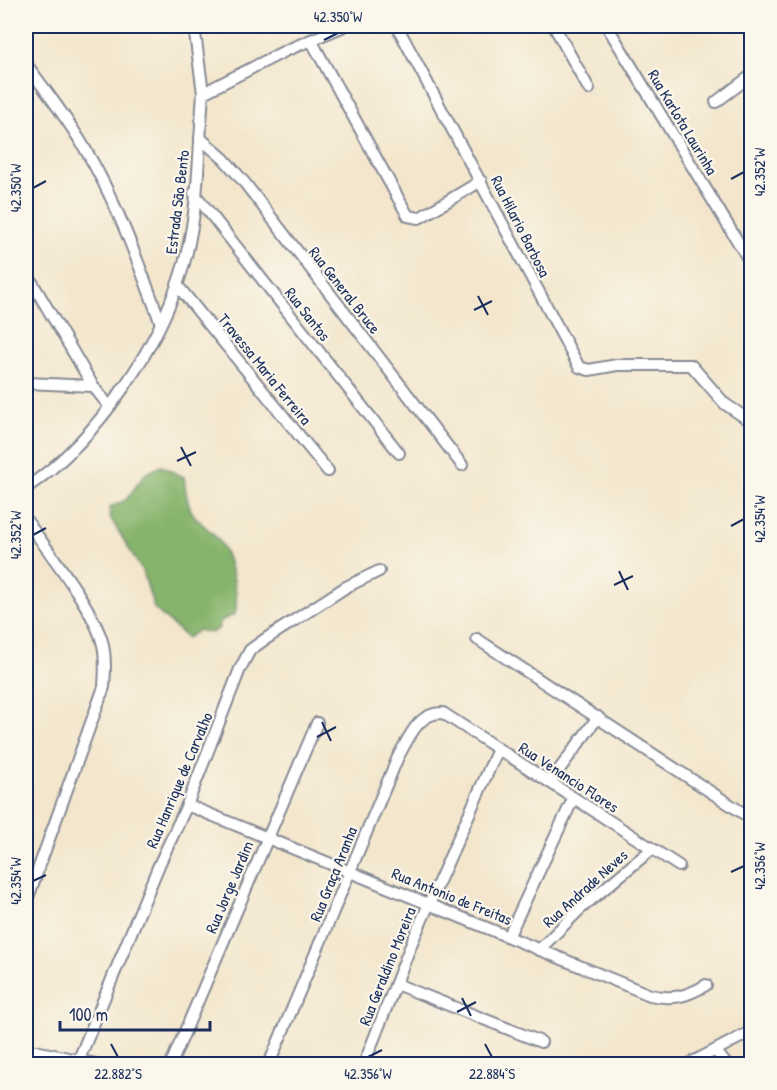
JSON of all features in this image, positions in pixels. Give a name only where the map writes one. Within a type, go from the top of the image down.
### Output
[{"type":"street","name":"Estrada São Bento","points":[[26,488],[50,471],[86,437],[143,357],[177,285],[186,255],[203,93],[194,26]]},
{"type":"street","points":[[203,93],[344,26]]},
{"type":"street","name":"Rua Hilario Barbosa","points":[[397,26],[579,367],[589,370],[617,365],[660,363],[691,365],[725,404],[752,422]]},
{"type":"street","points":[[554,26],[590,89]]},
{"type":"street","name":"Rua Karlota Laurinha","points":[[607,26],[752,265]]},
{"type":"street","points":[[311,40],[408,216],[419,218],[481,181]]},
{"type":"street","points":[[26,64],[83,146],[103,181],[122,221],[160,321]]},
{"type":"street","points":[[716,102],[752,75]]},
{"type":"street","name":"Rua General Bruce","points":[[200,138],[224,159],[244,182],[309,270],[462,465]]},
{"type":"street","name":"Rua Santos","points":[[194,193],[399,453]]},
{"type":"street","points":[[26,272],[93,386],[109,406]]},
{"type":"street","name":"Travessa Maria Ferreira","points":[[177,285],[328,471]]},
{"type":"street","points":[[26,383],[93,386]]},
{"type":"street","points":[[26,520],[89,614],[102,643],[106,663],[104,687],[26,903]]},
{"type":"street","name":"Rua Hanrique de Carvalho","points":[[77,1063],[150,887],[187,805],[240,669],[250,650],[331,597],[379,571]]},
{"type":"street","points":[[477,639],[752,819]]},
{"type":"street","name":"Rua Graça Aranha","points":[[269,1065],[398,757],[420,720],[433,712],[443,713]]},
{"type":"street","name":"Rua Venancio Flores","points":[[443,713],[679,866]]},
{"type":"street","points":[[550,782],[598,717]]},
{"type":"street","name":"Rua Jorge Jardim","points":[[171,1065],[317,723]]},
{"type":"street","name":"Rua Geraldino Moreira","points":[[364,1064],[429,904],[498,748]]},
{"type":"street","points":[[509,935],[573,799]]},
{"type":"street","name":"Rua Antonio de Freitas","points":[[187,805],[266,840],[509,935],[539,950],[650,995],[669,999],[683,996],[705,985]]},
{"type":"street","name":"Rua Andrade Neves","points":[[539,950],[580,909],[652,849]]},
{"type":"street","points":[[396,984],[541,1042]]},
{"type":"street","points":[[689,1065],[752,1031]]},
{"type":"street","points":[[27,1065],[28,1050],[77,1063],[96,1065]]},
{"type":"street","points":[[716,1051],[726,1065]]},
{"type":"green space","points":[[161,466],[184,477],[191,510],[219,541],[230,566],[235,587],[235,614],[221,621],[218,629],[211,633],[199,630],[187,638],[154,608],[143,572],[110,517],[110,507],[126,500],[145,474]]}]
